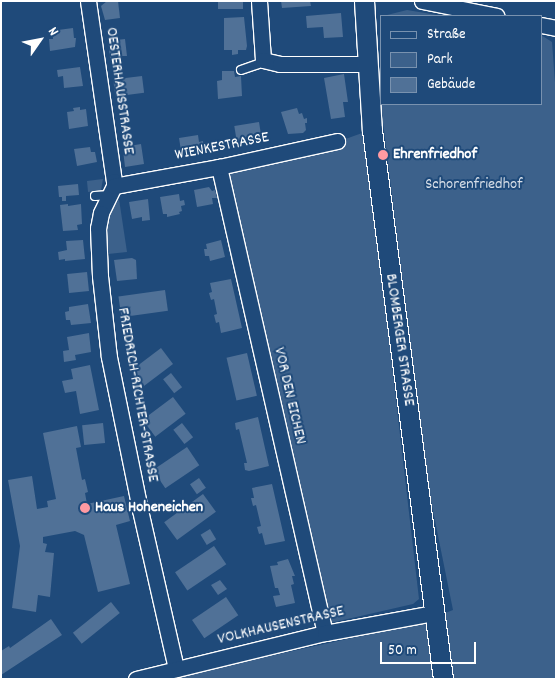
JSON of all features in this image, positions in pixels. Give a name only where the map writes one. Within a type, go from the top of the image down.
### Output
[{"type":"street","name":"OESTERHAUSSTRASSE","points":[[88,1],[106,193]]},
{"type":"street","points":[[259,1],[263,60],[280,64],[366,64]]},
{"type":"street","name":"BLOMBERGER STRASSE","points":[[364,1],[366,64],[373,139],[443,679]]},
{"type":"street","points":[[422,1],[492,15]]},
{"type":"street","points":[[542,25],[556,28]]},
{"type":"street","name":"WIENKESTRASSE","points":[[106,193],[338,141]]},
{"type":"street","name":"VOR DEN EICHEN","points":[[219,167],[324,633]]},
{"type":"street","name":"FRIEDRICH-RICHTER-STRASSE","points":[[106,193],[98,228],[100,276],[109,357],[140,510],[176,669]]},
{"type":"street","name":"VOLKHAUSENSTRASSE","points":[[136,679],[324,633],[434,613]]},
{"type":"lane","points":[[241,70],[258,64],[263,60]]},
{"type":"green space","points":[[407,10],[436,15],[387,15]]},
{"type":"green space","name":"Schorenfriedhof","points":[[542,36],[552,42],[556,96],[556,679],[165,679],[420,623],[453,610],[428,486],[381,105],[542,105]]},
{"type":"green space","points":[[365,132],[419,599],[413,604],[330,623],[225,171],[337,142]]},
{"type":"green space","points":[[103,179],[101,190],[88,192],[87,181]]},
{"type":"green space","points":[[119,199],[127,252],[108,254],[107,231],[111,212]]},
{"type":"building","points":[[107,1],[118,1],[120,18],[105,20],[101,6]]},
{"type":"building","points":[[218,1],[243,1],[243,9],[218,9]]},
{"type":"building","points":[[281,1],[310,1],[311,6],[282,8]]},
{"type":"building","points":[[341,13],[343,37],[324,38],[323,27],[307,28],[306,16]]},
{"type":"building","points":[[244,17],[246,50],[238,50],[238,54],[232,55],[232,50],[224,50],[224,18]]},
{"type":"building","points":[[58,27],[58,30],[73,28],[74,38],[76,38],[75,47],[50,51],[49,39],[53,39],[52,28]]},
{"type":"building","points":[[125,39],[127,56],[122,56],[122,60],[116,61],[116,57],[110,58],[108,41]]},
{"type":"building","points":[[80,67],[83,86],[64,88],[63,76],[58,77],[57,70]]},
{"type":"building","points":[[222,71],[234,71],[235,77],[241,76],[242,96],[218,99],[217,81],[222,80]]},
{"type":"building","points":[[344,74],[348,102],[343,102],[345,117],[331,119],[324,78]]},
{"type":"building","points":[[142,76],[144,93],[115,96],[113,80]]},
{"type":"building","points":[[80,107],[80,110],[86,109],[88,126],[69,129],[67,112],[74,111],[73,108]]},
{"type":"building","points":[[297,108],[299,114],[302,113],[304,119],[307,118],[307,123],[305,123],[306,130],[303,133],[288,134],[281,112]]},
{"type":"building","points":[[259,122],[262,141],[237,145],[234,126]]},
{"type":"building","points":[[198,135],[199,142],[203,141],[204,148],[200,149],[202,154],[182,157],[179,138]]},
{"type":"building","points":[[141,144],[144,164],[125,167],[123,150],[129,149],[129,146]]},
{"type":"building","points":[[90,147],[91,152],[95,152],[97,162],[77,166],[74,149]]},
{"type":"building","points":[[78,184],[79,195],[66,196],[66,201],[62,201],[62,197],[59,197],[58,186]]},
{"type":"building","points":[[209,187],[212,191],[215,190],[217,198],[212,198],[213,204],[197,207],[194,190]]},
{"type":"building","points":[[179,194],[180,201],[184,200],[185,205],[181,206],[182,211],[179,212],[180,214],[167,217],[167,214],[163,214],[160,197]]},
{"type":"building","points":[[148,199],[150,220],[142,221],[142,217],[132,219],[129,202]]},
{"type":"building","points":[[68,204],[68,206],[81,204],[82,224],[77,225],[78,230],[63,231],[60,205]]},
{"type":"building","points":[[83,240],[85,259],[59,260],[58,252],[67,250],[66,241]]},
{"type":"building","points":[[221,240],[225,257],[210,261],[209,256],[205,256],[204,249],[207,249],[206,244]]},
{"type":"building","points":[[132,258],[136,260],[137,279],[117,281],[114,260]]},
{"type":"building","points":[[87,272],[89,291],[69,293],[67,274]]},
{"type":"building","points":[[231,279],[242,328],[221,333],[219,322],[216,323],[214,315],[217,314],[214,299],[211,300],[209,293],[212,292],[210,283]]},
{"type":"building","points":[[165,290],[168,311],[121,317],[118,297]]},
{"type":"building","points":[[88,304],[91,323],[71,325],[70,320],[66,320],[65,312],[69,311],[69,307]]},
{"type":"building","points":[[89,333],[91,352],[75,355],[76,360],[64,362],[63,351],[69,350],[67,337]]},
{"type":"building","points":[[161,348],[173,364],[144,386],[132,370]]},
{"type":"building","points":[[247,353],[257,396],[236,401],[227,358]]},
{"type":"building","points":[[90,365],[99,410],[80,414],[76,391],[65,393],[62,381],[73,379],[71,369]]},
{"type":"building","points":[[171,373],[182,387],[174,393],[163,379]]},
{"type":"building","points":[[173,397],[186,414],[155,437],[143,420]]},
{"type":"building","points":[[258,417],[269,466],[249,471],[245,470],[244,463],[247,463],[239,429],[236,430],[235,423]]},
{"type":"building","points":[[103,423],[105,443],[84,445],[82,425]]},
{"type":"building","points":[[182,423],[193,437],[184,444],[173,430]]},
{"type":"building","name":"Haus Hoheneichen","points":[[77,426],[81,447],[76,448],[82,480],[85,479],[88,492],[85,493],[87,504],[124,496],[130,521],[116,525],[130,584],[98,592],[84,535],[75,531],[43,537],[43,543],[47,544],[45,552],[54,553],[50,597],[38,595],[36,612],[12,608],[20,546],[8,480],[32,476],[37,509],[48,507],[47,501],[56,499],[43,433]]},
{"type":"building","points":[[187,447],[199,465],[165,488],[153,470]]},
{"type":"building","points":[[199,478],[206,488],[197,494],[190,484]]},
{"type":"building","points":[[272,484],[285,541],[265,545],[262,533],[259,534],[257,527],[261,526],[256,505],[253,506],[251,498],[254,498],[252,488]]},
{"type":"building","points":[[203,494],[216,512],[177,540],[164,522]]},
{"type":"building","points":[[210,529],[216,539],[207,545],[201,535]]},
{"type":"building","points":[[214,546],[226,564],[187,591],[175,572]]},
{"type":"building","points":[[288,559],[295,576],[292,576],[294,584],[291,585],[295,603],[276,607],[273,596],[280,595],[278,588],[275,588],[270,566],[278,565],[277,562]]},
{"type":"building","points":[[220,580],[227,589],[218,595],[211,585]]},
{"type":"building","points":[[226,597],[238,615],[204,638],[192,620]]},
{"type":"building","points":[[111,602],[120,613],[82,644],[73,633]]},
{"type":"building","points":[[51,619],[62,635],[1,675],[1,651],[9,646],[10,648]]},
{"type":"place","name":"Ehrenfriedhof","points":[[383,155]]},
{"type":"place","name":"Haus Hoheneichen","points":[[85,508]]}]
